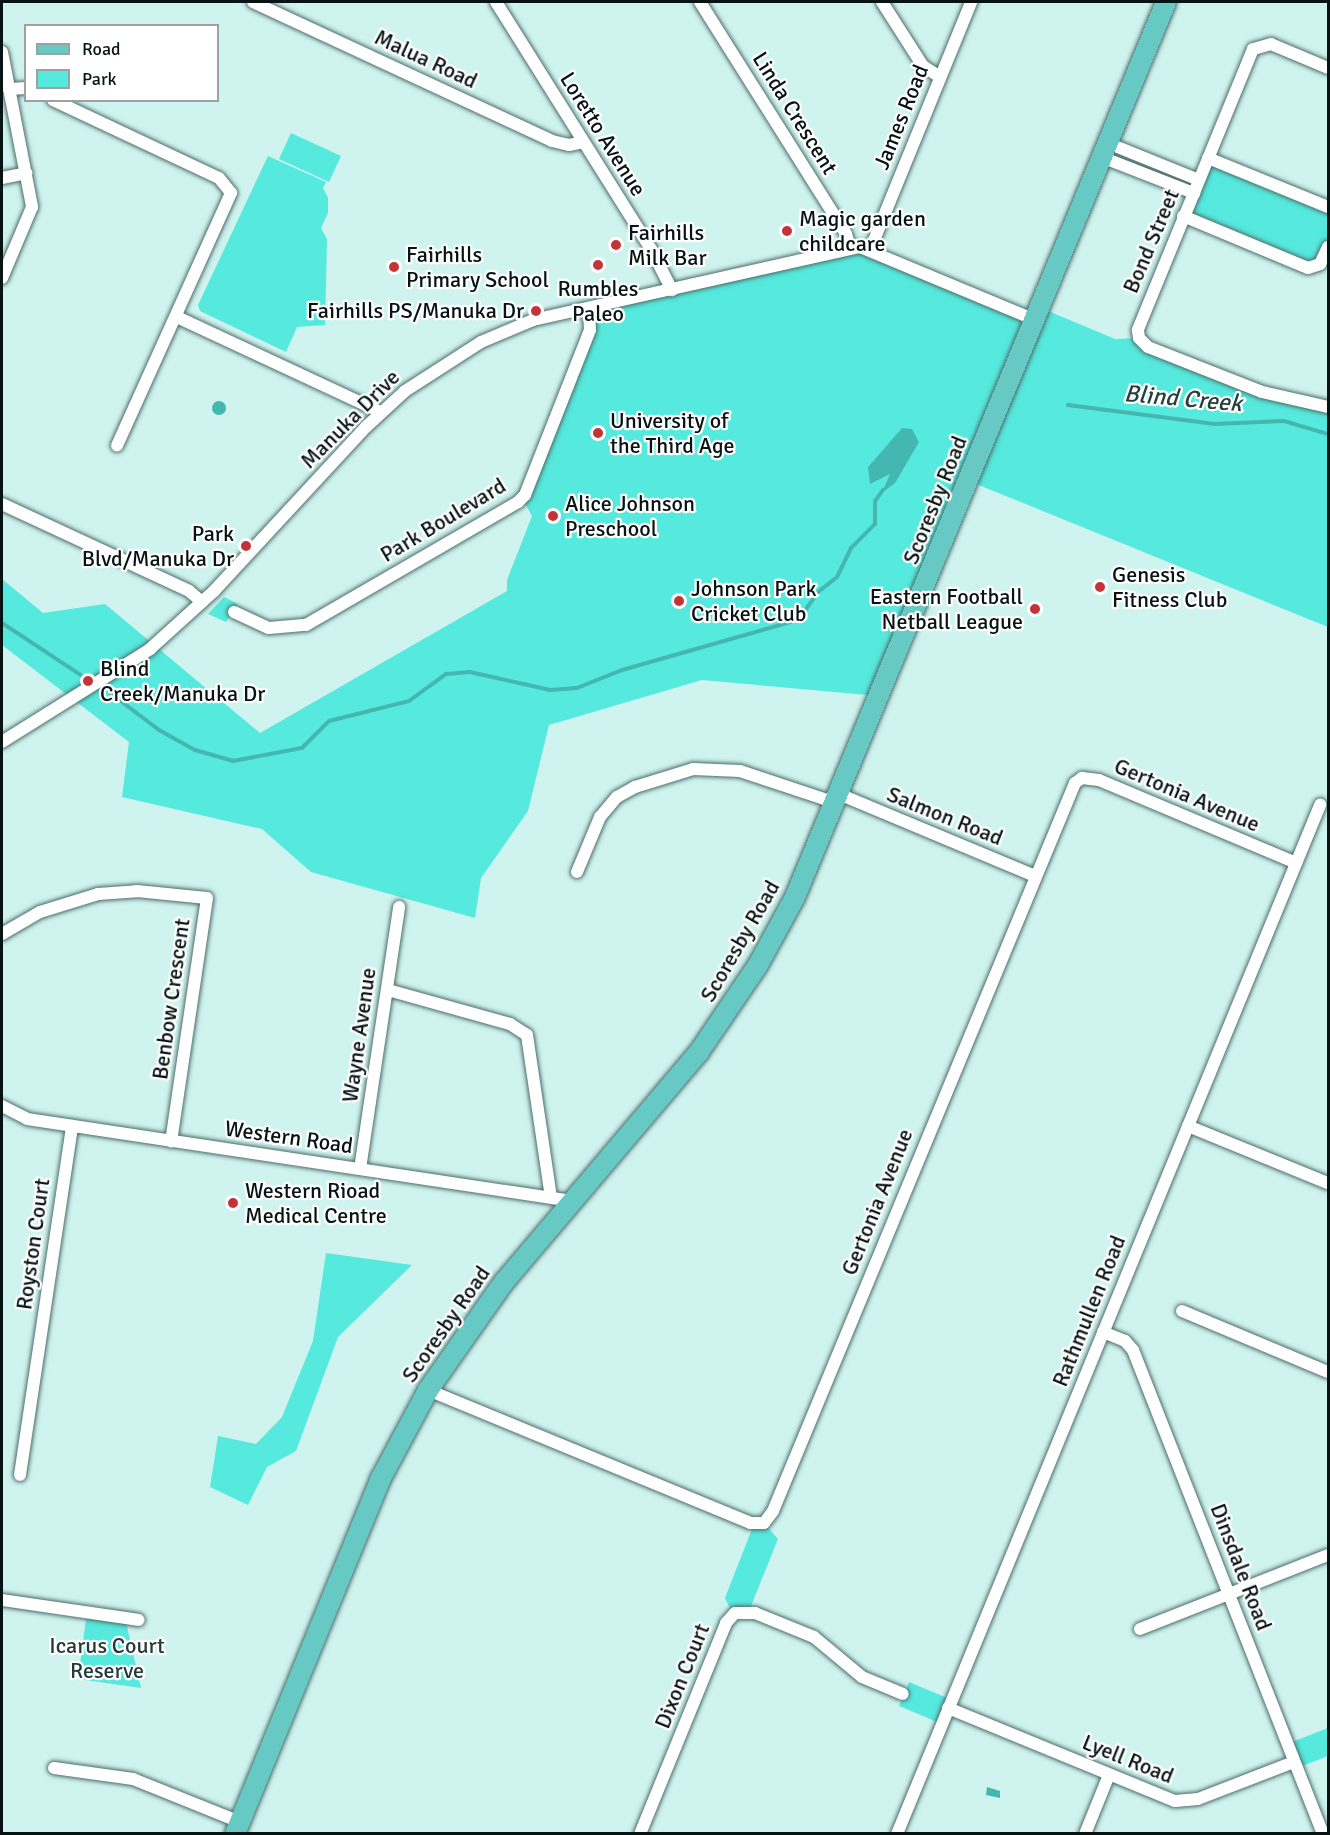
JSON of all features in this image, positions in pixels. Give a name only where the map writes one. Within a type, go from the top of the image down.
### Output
[{"type":"main road","name":"Scoresby Road","points":[[238,1828],[380,1480],[428,1390],[504,1281],[686,1070],[723,1019],[777,932],[838,799],[1107,151],[1166,2]]},
{"type":"street","name":"Malua Road","points":[[253,2],[552,141],[569,145],[584,142]]},
{"type":"street","name":"Loretto Avenue","points":[[496,2],[657,258],[672,290]]},
{"type":"street","name":"Linda Crescent","points":[[700,2],[846,234],[850,248]]},
{"type":"street","points":[[882,2],[923,66],[940,77]]},
{"type":"street","name":"James Road","points":[[870,250],[971,2]]},
{"type":"street","name":"Bond Street","points":[[1329,68],[1271,44],[1255,46],[1138,325],[1141,341],[1262,392],[1329,407]]},
{"type":"street","points":[[2,52],[27,173],[31,214],[2,278]]},
{"type":"street","points":[[9,89],[24,88]]},
{"type":"street","points":[[57,102],[219,178],[228,187],[228,205],[117,444]]},
{"type":"street","points":[[1107,151],[1199,180]]},
{"type":"street","points":[[1107,151],[1194,193]]},
{"type":"street","points":[[1208,158],[1329,207]]},
{"type":"street","points":[[2,178],[27,173]]},
{"type":"street","points":[[1184,216],[1308,268],[1320,264],[1329,247]]},
{"type":"street","name":"Manuka Drive","points":[[2,742],[143,654],[202,602],[381,412],[430,373],[481,342],[533,320],[829,257],[850,248],[870,250],[910,271],[1035,320]]},
{"type":"street","name":"Park Boulevard","points":[[234,612],[269,628],[306,625],[518,502],[525,495],[590,330],[589,308]]},
{"type":"street","points":[[177,316],[381,412]]},
{"type":"street","points":[[2,504],[189,591],[202,602]]},
{"type":"street","name":"Salmon Road","points":[[578,872],[600,817],[617,797],[635,787],[693,769],[740,771],[838,799],[1035,876]]},
{"type":"street","name":"Gertonia Avenue","points":[[428,1390],[750,1523],[767,1520],[1072,787],[1082,778],[1099,780],[1296,863]]},
{"type":"street","name":"Rathmullen Road","points":[[897,1833],[1320,805]]},
{"type":"street","name":"Benbow Crescent","points":[[2,934],[40,912],[98,894],[137,891],[207,898],[171,1141]]},
{"type":"street","name":"Wayne Avenue","points":[[360,1168],[399,907]]},
{"type":"street","points":[[387,990],[510,1024],[527,1035],[551,1197]]},
{"type":"street","name":"Western Road","points":[[2,1106],[21,1117],[72,1126],[572,1201]]},
{"type":"street","name":"Royston Court","points":[[20,1475],[72,1126]]},
{"type":"street","points":[[1188,1126],[1329,1183]]},
{"type":"street","points":[[1182,1311],[1329,1372]]},
{"type":"street","name":"Dinsdale Road","points":[[1103,1332],[1125,1341],[1133,1350],[1323,1833]]},
{"type":"street","points":[[1140,1629],[1329,1555]]},
{"type":"street","points":[[2,1600],[139,1620]]},
{"type":"street","name":"Dixon Court","points":[[640,1833],[726,1623],[735,1613],[755,1613],[814,1637],[862,1677],[903,1694]]},
{"type":"street","name":"Lyell Road","points":[[948,1708],[1109,1775],[1183,1801],[1294,1762]]},
{"type":"street","points":[[54,1768],[133,1779],[238,1828]]},
{"type":"street","points":[[1085,1833],[1109,1775]]},
{"type":"green space","points":[[291,133],[341,156],[329,182],[279,159]]},
{"type":"green space","points":[[268,156],[326,182],[323,188],[328,198],[328,213],[321,228],[327,239],[325,325],[297,327],[286,352],[200,311],[198,305]]},
{"type":"green space","points":[[1208,158],[1328,207],[1328,247],[1318,266],[1183,216]]},
{"type":"green space","points":[[850,248],[1017,313],[1041,308],[1115,339],[1139,338],[1252,389],[1328,407],[1328,627],[969,481],[879,696],[702,680],[549,725],[528,811],[481,878],[475,918],[311,872],[262,829],[122,797],[129,742],[2,645],[2,579],[43,613],[105,604],[260,733],[507,591],[507,580],[532,516],[522,498],[590,330],[589,308]]},
{"type":"green space","points":[[224,597],[238,604],[226,622],[208,614]]},
{"type":"green space","points":[[326,1253],[412,1265],[338,1337],[296,1451],[267,1467],[248,1505],[210,1487],[218,1436],[256,1444],[282,1417],[313,1341]]},
{"type":"green space","points":[[764,1523],[778,1539],[749,1611],[733,1615],[725,1598],[754,1524]]},
{"type":"green space","name":"Icarus Court Reserve","points":[[87,1612],[125,1618],[141,1688],[78,1679]]},
{"type":"green space","points":[[909,1682],[952,1700],[942,1724],[899,1706]]},
{"type":"green space","points":[[1328,1728],[1328,1756],[1297,1768],[1287,1744]]},
{"type":"shaded area","points":[[216,401],[222,401],[226,408],[222,415],[216,415],[212,411],[212,405]]},
{"type":"shaded area","points":[[902,428],[912,429],[919,442],[895,483],[882,493],[890,474],[870,484],[868,467]]},
{"type":"shaded area","points":[[987,1787],[1000,1791],[1000,1798],[986,1795]]},
{"type":"waterway","name":"Blind Creek","points":[[1068,405],[1215,424],[1284,421],[1328,434]]},
{"type":"waterway","name":"Blind Creek","points":[[109,692],[159,730],[195,750],[233,761],[302,748],[329,721],[409,701],[446,674],[470,672],[550,690],[577,688],[622,670],[798,620],[818,592],[837,577],[851,548],[875,524],[875,501],[883,490]]},
{"type":"waterway","name":"Blind Creek","points":[[2,623],[81,675]]},
{"type":"place","name":"Magic garden childcare","points":[[787,231]]},
{"type":"place","name":"Fairhills Milk Bar","points":[[616,245]]},
{"type":"place","name":"Rumbles Paleo","points":[[598,265]]},
{"type":"place","name":"Fairhills Primary School","points":[[394,267]]},
{"type":"place","name":"Fairhills PS/Manuka Dr","points":[[536,311]]},
{"type":"place","name":"University of the Third Age","points":[[598,433]]},
{"type":"place","name":"Alice Johnson Preschool","points":[[553,516]]},
{"type":"place","name":"Park Blvd/Manuka Dr","points":[[246,546]]},
{"type":"place","name":"Genesis Fitness Club","points":[[1100,587]]},
{"type":"place","name":"Johnson Park Cricket Club","points":[[679,601]]},
{"type":"place","name":"Eastern Football Netball League","points":[[1035,609]]},
{"type":"place","name":"Blind Creek/Manuka Dr","points":[[88,681]]},
{"type":"place","name":"Western Rioad Medical Centre","points":[[233,1203]]}]
